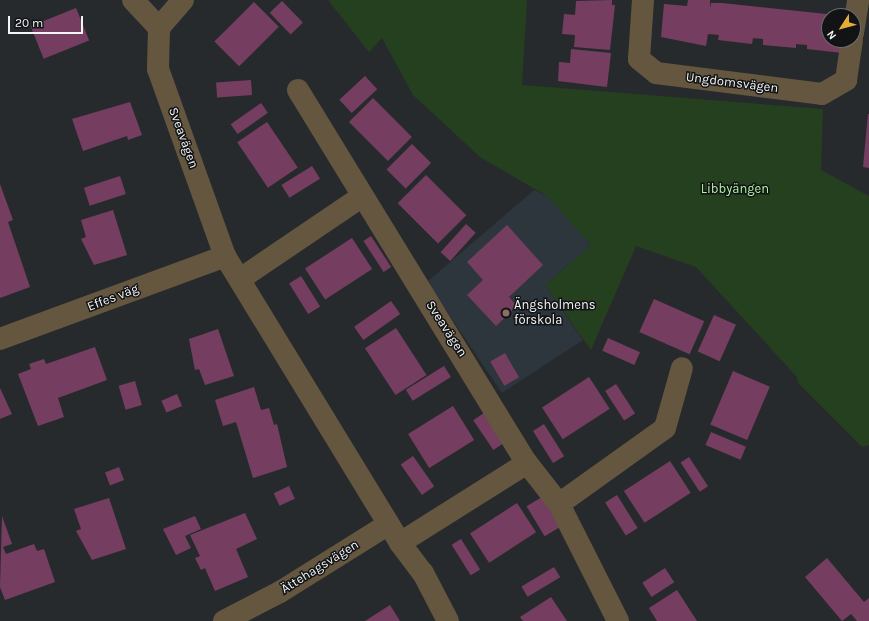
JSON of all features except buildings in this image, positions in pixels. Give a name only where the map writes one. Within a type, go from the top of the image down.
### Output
[{"type":"street","points":[[133,0],[159,28],[184,0]]},
{"type":"street","name":"Ungdomsvägen","points":[[643,0],[639,59],[656,73],[822,94],[846,80],[851,48]]},
{"type":"street","name":"Sveavägen","points":[[159,28],[158,69],[226,256],[395,534],[423,573],[448,621]]},
{"type":"street","name":"Sveavägen","points":[[298,90],[361,197],[527,463],[558,504],[618,621]]},
{"type":"street","points":[[240,279],[361,197]]},
{"type":"street","name":"Effes väg","points":[[0,339],[226,256]]},
{"type":"street","points":[[558,504],[664,428],[682,368]]},
{"type":"street","points":[[395,534],[527,463]]},
{"type":"street","name":"Ättehagsvägen","points":[[224,621],[253,615],[395,534]]},
{"type":"shaded area","name":"Ängsholmens förskola","points":[[534,190],[547,196],[591,245],[545,285],[583,340],[502,393],[427,282]]},
{"type":"green space","name":"Libbyängen","points":[[328,0],[527,0],[522,85],[823,109],[821,170],[869,196],[869,445],[862,447],[798,383],[797,377],[696,267],[636,246],[591,350],[545,285],[591,245],[547,196],[480,157],[413,95],[382,38],[369,52]]},
{"type":"place","name":"Ängsholmens förskola","points":[[506,313]]}]
